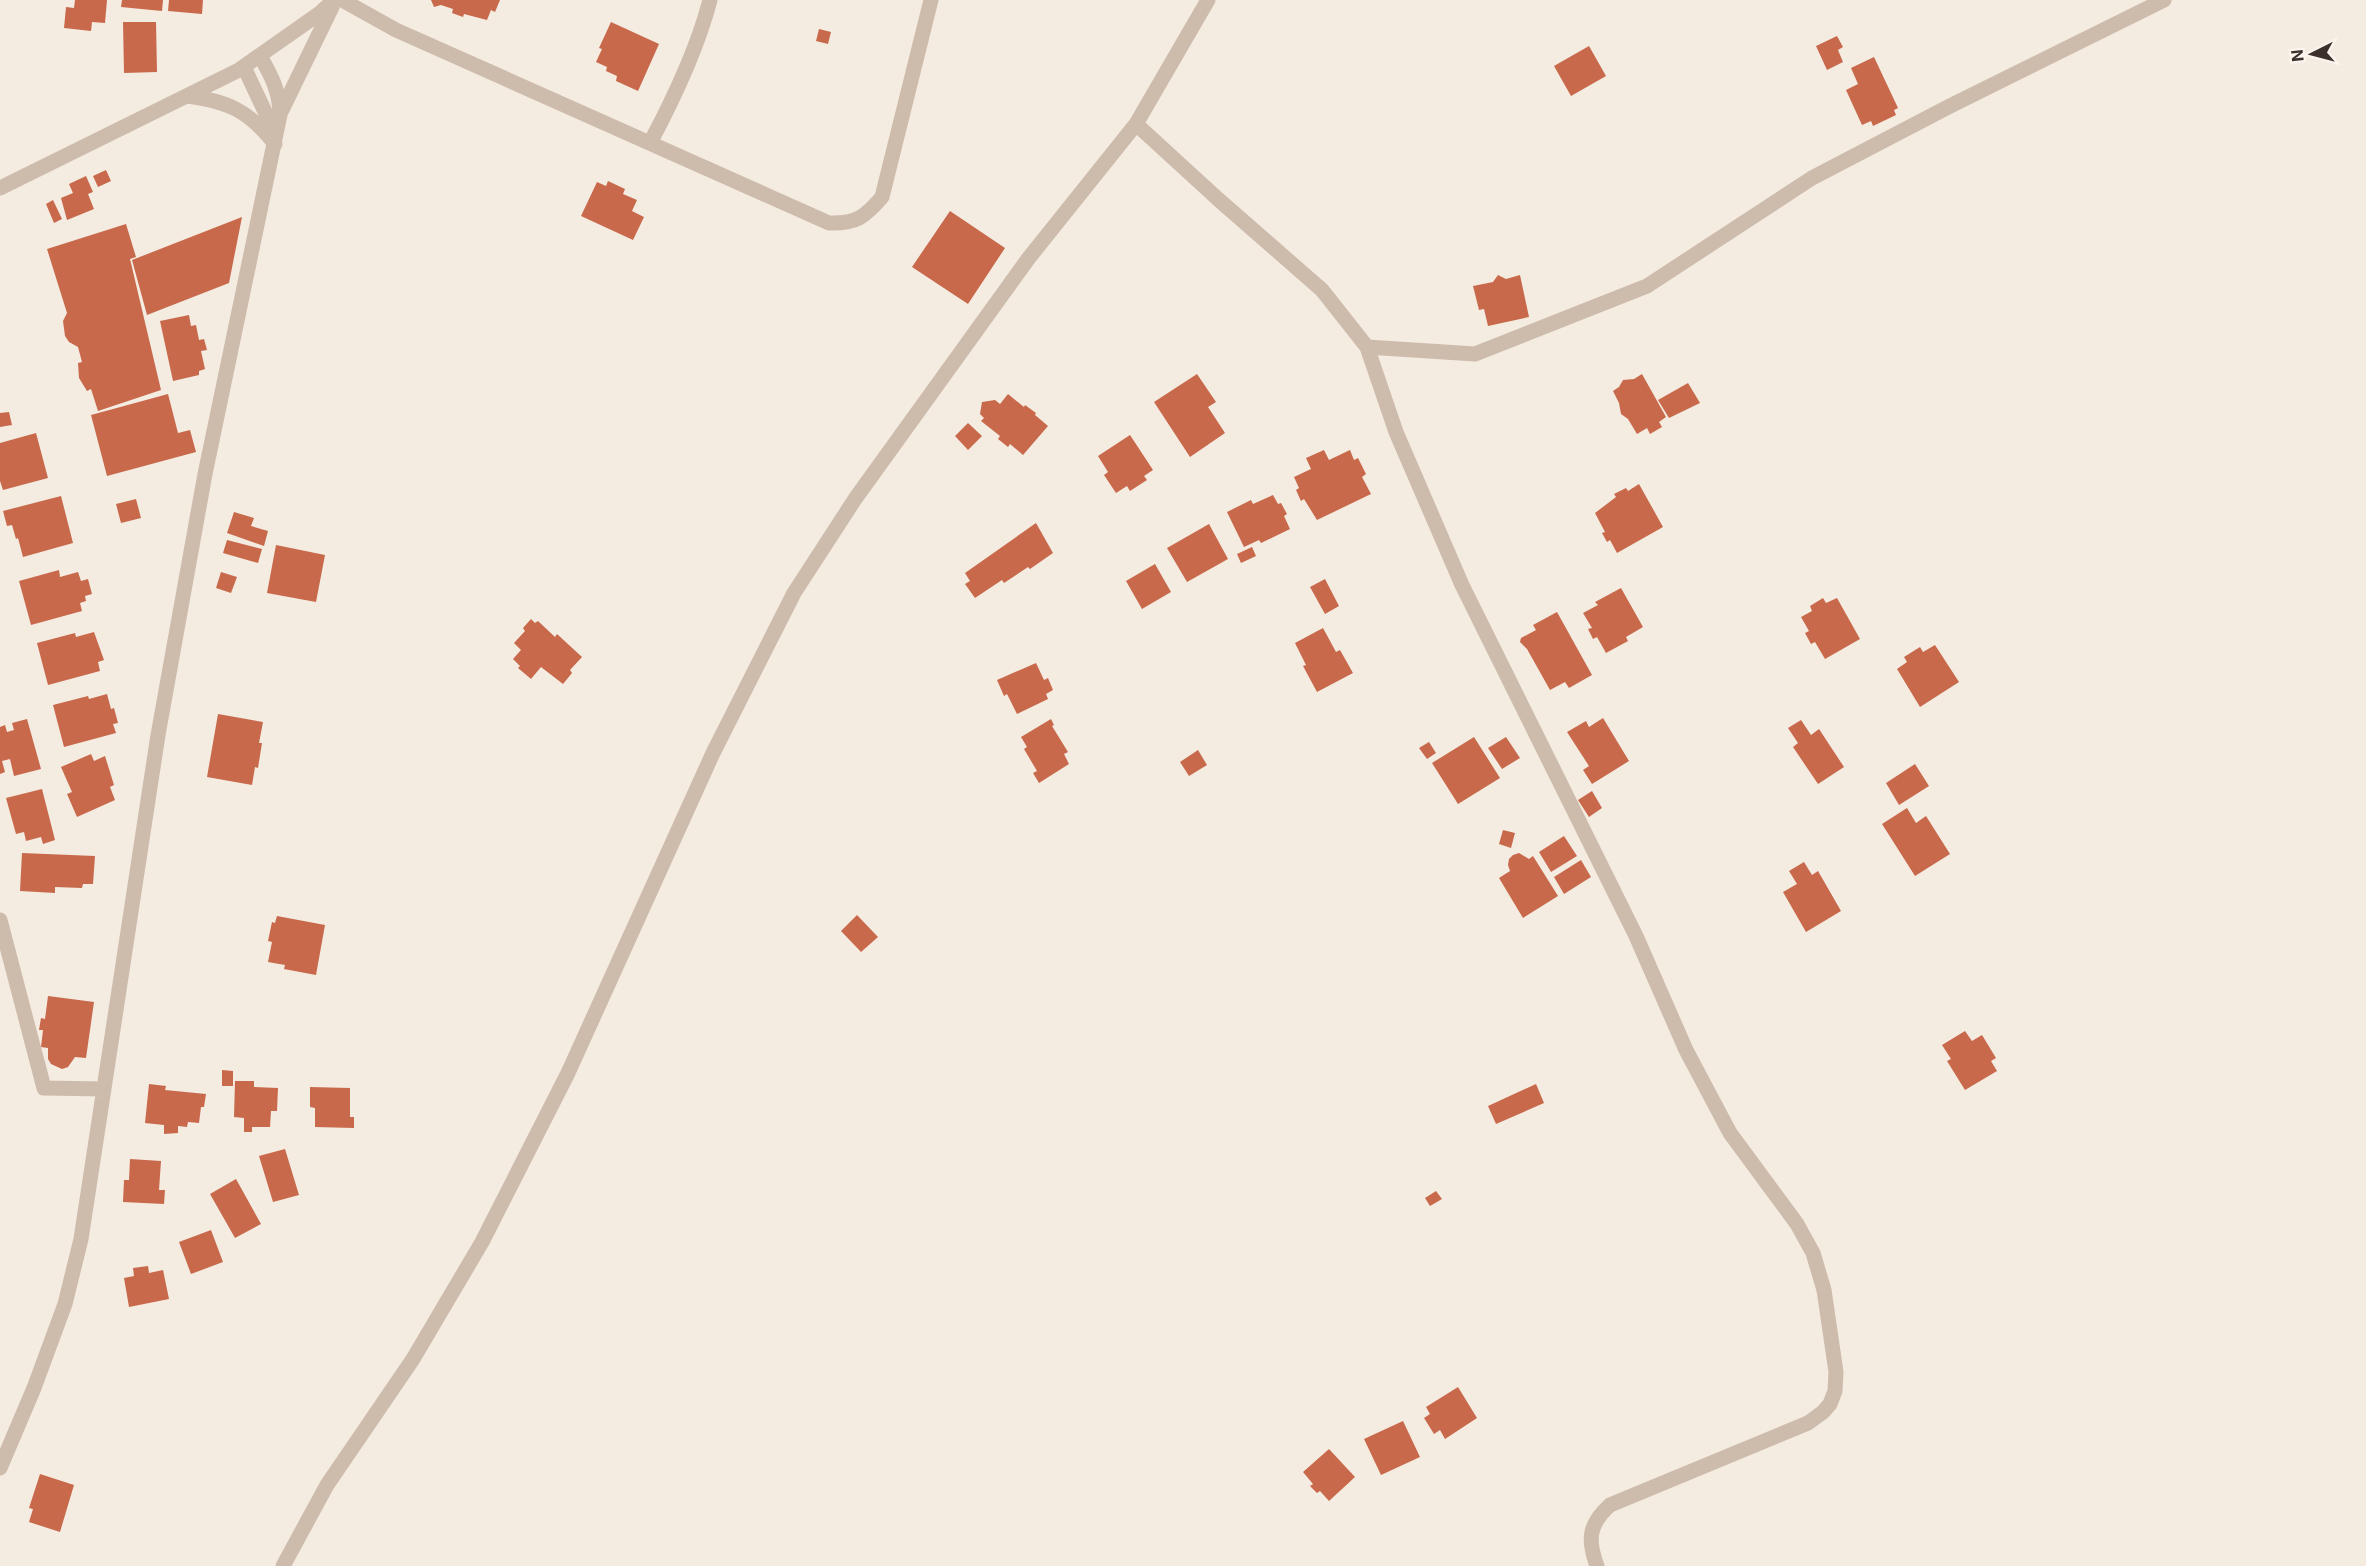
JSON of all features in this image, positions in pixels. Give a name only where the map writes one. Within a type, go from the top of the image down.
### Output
[{"type":"street","points":[[0,188],[244,67],[320,13],[334,0]]},
{"type":"street","points":[[280,115],[334,0]]},
{"type":"street","points":[[342,0],[396,30],[829,223],[847,223],[868,214],[882,197],[931,0]]},
{"type":"street","points":[[650,143],[675,96],[705,21],[710,0]]},
{"type":"street","points":[[283,1566],[327,1485],[413,1359],[482,1242],[568,1073],[713,753],[794,593],[855,499],[1028,259],[1136,124],[1208,0]]},
{"type":"street","points":[[1367,347],[1475,354],[1647,286],[1812,178],[2160,1]]},
{"type":"street","points":[[0,1468],[65,1304],[81,1239],[132,895],[176,632],[205,474],[280,115],[280,100],[276,87],[260,56]]},
{"type":"street","points":[[244,67],[275,139]]},
{"type":"street","points":[[187,96],[213,99],[231,105],[261,125],[275,139]]},
{"type":"street","points":[[1136,124],[1322,290],[1367,347],[1396,432],[1462,585],[1635,936],[1686,1050],[1730,1133],[1797,1224],[1813,1253],[1824,1290],[1836,1372],[1835,1391],[1830,1404],[1808,1423],[1610,1505],[1599,1515],[1592,1528],[1590,1540],[1597,1566]]},
{"type":"street","points":[[0,920],[44,1088],[104,1089]]},
{"type":"building","points":[[75,0],[107,0],[105,23],[92,22],[91,31],[64,28],[66,7],[74,8]]},
{"type":"building","points":[[122,0],[163,0],[162,11],[121,7]]},
{"type":"building","points":[[169,0],[203,0],[202,14],[168,11]]},
{"type":"building","points":[[431,0],[500,0],[495,12],[491,10],[487,20],[464,14],[463,17],[452,13],[453,9],[441,5],[434,7]]},
{"type":"building","points":[[123,22],[156,22],[157,72],[124,73]]},
{"type":"building","points":[[611,22],[659,44],[638,91],[616,81],[617,76],[606,71],[607,67],[596,62],[602,49],[599,48]]},
{"type":"building","points":[[819,29],[831,32],[828,44],[816,41]]},
{"type":"building","points":[[1837,36],[1843,47],[1838,50],[1843,62],[1827,70],[1816,46]]},
{"type":"building","points":[[1589,46],[1606,76],[1571,96],[1554,66]]},
{"type":"building","points":[[1874,57],[1898,108],[1894,110],[1896,115],[1873,126],[1871,121],[1862,125],[1846,90],[1858,84],[1851,68]]},
{"type":"building","points":[[106,170],[111,181],[98,187],[93,176]]},
{"type":"building","points":[[86,176],[93,192],[88,194],[94,209],[67,220],[61,198],[73,193],[69,184]]},
{"type":"building","points":[[608,181],[625,189],[623,194],[637,200],[632,211],[644,217],[633,240],[581,216],[597,182],[606,186]]},
{"type":"building","points":[[53,200],[62,219],[54,223],[46,204]]},
{"type":"building","points":[[950,211],[1005,248],[968,304],[912,267]]},
{"type":"building","points":[[242,217],[229,283],[147,315],[132,260]]},
{"type":"building","points":[[126,224],[136,257],[130,259],[161,390],[98,411],[91,389],[87,391],[79,378],[78,363],[82,362],[78,347],[69,342],[65,336],[63,321],[67,313],[47,249]]},
{"type":"building","points":[[1498,275],[1506,279],[1520,275],[1529,317],[1488,326],[1484,309],[1479,310],[1473,286],[1493,282]]},
{"type":"building","points":[[189,315],[191,326],[196,325],[199,340],[204,339],[207,350],[201,351],[205,369],[199,371],[199,375],[173,381],[160,321]]},
{"type":"building","points":[[1197,374],[1216,402],[1208,407],[1225,433],[1190,457],[1154,402]]},
{"type":"building","points":[[1642,374],[1666,417],[1659,422],[1662,427],[1650,434],[1647,428],[1637,434],[1628,419],[1621,414],[1613,391],[1623,380],[1634,379]]},
{"type":"building","points":[[1688,383],[1700,403],[1669,418],[1658,400]]},
{"type":"building","points":[[168,394],[178,433],[190,430],[196,452],[107,476],[91,415]]},
{"type":"building","points":[[1008,394],[1036,413],[1035,415],[1048,426],[1023,455],[1010,444],[1008,447],[998,439],[1000,436],[981,421],[984,418],[980,414],[982,402],[995,400],[1000,404]]},
{"type":"building","points":[[9,412],[12,425],[0,427],[0,413]]},
{"type":"building","points":[[968,423],[982,436],[968,450],[955,436]]},
{"type":"building","points":[[36,433],[48,478],[3,490],[0,481],[0,443]]},
{"type":"building","points":[[1130,435],[1153,470],[1144,476],[1147,480],[1130,491],[1127,486],[1116,493],[1104,475],[1108,472],[1098,456]]},
{"type":"building","points":[[1324,450],[1329,460],[1350,450],[1354,460],[1358,458],[1366,474],[1362,477],[1371,494],[1317,520],[1304,499],[1301,501],[1294,477],[1311,469],[1306,458]]},
{"type":"building","points":[[1639,484],[1663,527],[1617,553],[1610,540],[1607,542],[1602,533],[1605,532],[1595,513],[1616,497],[1614,494],[1626,488],[1628,491]]},
{"type":"building","points":[[1273,495],[1287,514],[1284,516],[1290,529],[1261,543],[1259,540],[1244,547],[1227,512],[1251,500],[1253,504]]},
{"type":"building","points":[[61,496],[73,543],[23,557],[18,538],[16,539],[12,525],[7,526],[3,511]]},
{"type":"building","points":[[136,499],[141,518],[121,523],[116,504]]},
{"type":"building","points":[[234,512],[254,518],[251,526],[268,531],[264,546],[227,533]]},
{"type":"building","points":[[1036,523],[1053,553],[1030,569],[1028,567],[1004,583],[1002,580],[975,598],[965,584],[970,581],[965,573]]},
{"type":"building","points":[[1209,524],[1228,559],[1187,582],[1167,548]]},
{"type":"building","points":[[227,540],[262,549],[258,563],[223,553]]},
{"type":"building","points":[[276,545],[325,555],[316,602],[267,593]]},
{"type":"building","points":[[1252,547],[1256,556],[1241,563],[1237,554]]},
{"type":"building","points":[[1155,564],[1171,592],[1142,609],[1126,581]]},
{"type":"building","points":[[59,570],[60,577],[78,572],[81,581],[88,579],[92,594],[85,596],[86,601],[80,603],[82,611],[31,625],[19,581]]},
{"type":"building","points":[[221,572],[237,577],[231,593],[216,588]]},
{"type":"building","points":[[1325,579],[1339,606],[1325,614],[1310,587]]},
{"type":"building","points":[[1621,588],[1643,627],[1626,637],[1628,641],[1606,653],[1597,637],[1593,639],[1588,629],[1592,628],[1583,613],[1598,605],[1595,602]]},
{"type":"building","points":[[1823,598],[1826,603],[1837,598],[1860,639],[1825,659],[1815,642],[1811,644],[1805,633],[1809,631],[1801,617],[1812,611],[1810,606]]},
{"type":"building","points":[[1557,612],[1592,675],[1569,688],[1565,682],[1550,690],[1527,649],[1520,642],[1521,638],[1536,630],[1533,625]]},
{"type":"building","points":[[531,619],[535,623],[538,621],[555,637],[557,634],[582,657],[570,670],[572,673],[563,684],[541,667],[531,679],[518,668],[520,666],[513,659],[521,650],[514,643],[525,631],[523,628]]},
{"type":"building","points":[[1323,628],[1336,652],[1340,650],[1353,673],[1317,692],[1303,666],[1306,665],[1295,643]]},
{"type":"building","points":[[94,632],[104,660],[98,662],[100,671],[48,685],[37,643],[75,633],[76,637]]},
{"type":"building","points":[[1935,645],[1959,682],[1920,707],[1897,669],[1907,662],[1904,657],[1920,647],[1923,652]]},
{"type":"building","points":[[1036,663],[1044,680],[1048,678],[1053,690],[1046,694],[1048,699],[1017,714],[1007,694],[1004,696],[997,680]]},
{"type":"building","points":[[107,694],[118,723],[113,724],[116,733],[64,747],[53,705],[88,696],[89,699]]},
{"type":"building","points":[[218,714],[263,722],[258,768],[255,767],[252,785],[207,777]]},
{"type":"building","points":[[1603,718],[1629,761],[1592,784],[1583,770],[1589,766],[1567,732],[1586,721],[1589,727]]},
{"type":"building","points":[[27,719],[41,769],[14,776],[10,759],[2,761],[5,772],[0,774],[0,727],[5,725],[7,732],[14,730],[12,723]]},
{"type":"building","points":[[1051,719],[1054,725],[1052,726],[1068,752],[1064,754],[1069,764],[1039,783],[1033,773],[1037,771],[1024,749],[1027,747],[1021,737]]},
{"type":"building","points":[[1801,720],[1811,735],[1819,729],[1844,767],[1818,784],[1793,747],[1798,743],[1788,728]]},
{"type":"building","points":[[1474,737],[1500,778],[1458,804],[1432,763]]},
{"type":"building","points":[[1506,737],[1520,758],[1502,769],[1488,748]]},
{"type":"building","points":[[1429,742],[1436,753],[1427,759],[1419,748]]},
{"type":"building","points":[[1198,750],[1207,765],[1189,776],[1180,762]]},
{"type":"building","points":[[91,754],[94,761],[105,756],[114,785],[110,787],[115,800],[77,817],[67,794],[72,792],[61,767]]},
{"type":"building","points":[[1915,764],[1929,786],[1899,805],[1886,783]]},
{"type":"building","points":[[42,789],[55,840],[43,844],[41,837],[26,841],[24,832],[16,834],[6,798]]},
{"type":"building","points":[[1592,791],[1602,808],[1589,817],[1578,800]]},
{"type":"building","points":[[1907,808],[1916,823],[1926,816],[1950,854],[1915,876],[1882,824]]},
{"type":"building","points":[[1503,830],[1515,833],[1511,848],[1499,844]]},
{"type":"building","points":[[1564,836],[1577,856],[1551,872],[1539,852]]},
{"type":"building","points":[[22,853],[95,856],[93,884],[83,884],[82,888],[55,887],[55,893],[20,891]]},
{"type":"building","points":[[1519,853],[1529,859],[1533,856],[1558,896],[1523,918],[1499,878],[1510,871],[1509,859]]},
{"type":"building","points":[[1581,860],[1591,877],[1564,894],[1554,877]]},
{"type":"building","points":[[1804,862],[1812,875],[1818,871],[1841,911],[1806,932],[1783,892],[1797,884],[1789,871]]},
{"type":"building","points":[[857,915],[878,937],[861,952],[841,931]]},
{"type":"building","points":[[277,916],[325,925],[316,975],[284,969],[285,965],[268,962],[272,942],[268,941],[272,922],[275,923]]},
{"type":"building","points":[[48,996],[94,1002],[86,1058],[75,1057],[68,1067],[62,1069],[51,1064],[48,1059],[48,1048],[41,1047],[43,1030],[39,1030],[41,1018],[45,1019]]},
{"type":"building","points":[[1965,1031],[1972,1041],[1982,1035],[1996,1058],[1991,1061],[1997,1071],[1965,1090],[1947,1061],[1951,1059],[1942,1045]]},
{"type":"building","points":[[222,1070],[233,1071],[233,1086],[222,1086]]},
{"type":"building","points":[[235,1081],[254,1081],[254,1087],[278,1088],[277,1111],[271,1111],[270,1127],[252,1127],[252,1132],[244,1132],[244,1118],[234,1117]]},
{"type":"building","points":[[149,1084],[166,1086],[165,1090],[206,1094],[204,1107],[201,1107],[199,1123],[188,1122],[187,1127],[178,1126],[178,1133],[164,1134],[164,1125],[145,1123]]},
{"type":"building","points":[[1536,1084],[1544,1103],[1496,1124],[1488,1106]]},
{"type":"building","points":[[310,1087],[350,1088],[350,1117],[354,1117],[354,1128],[315,1127],[315,1108],[310,1107]]},
{"type":"building","points":[[285,1149],[299,1195],[273,1202],[259,1156]]},
{"type":"building","points":[[130,1159],[161,1161],[159,1190],[165,1190],[164,1204],[123,1202],[124,1180],[129,1180]]},
{"type":"building","points":[[236,1179],[261,1224],[235,1238],[210,1194]]},
{"type":"building","points":[[1436,1191],[1442,1199],[1430,1206],[1425,1198]]},
{"type":"building","points":[[211,1230],[223,1262],[191,1274],[179,1242]]},
{"type":"building","points":[[148,1266],[149,1273],[163,1270],[169,1299],[129,1307],[124,1278],[134,1276],[133,1268]]},
{"type":"building","points":[[1458,1387],[1477,1418],[1445,1439],[1440,1430],[1434,1434],[1424,1418],[1430,1414],[1426,1407]]},
{"type":"building","points":[[1403,1421],[1420,1457],[1381,1475],[1364,1439]]},
{"type":"building","points":[[1329,1449],[1355,1477],[1329,1501],[1320,1491],[1317,1493],[1310,1486],[1313,1484],[1303,1472]]},
{"type":"building","points":[[40,1474],[74,1485],[60,1532],[29,1522],[33,1509],[29,1508]]}]
